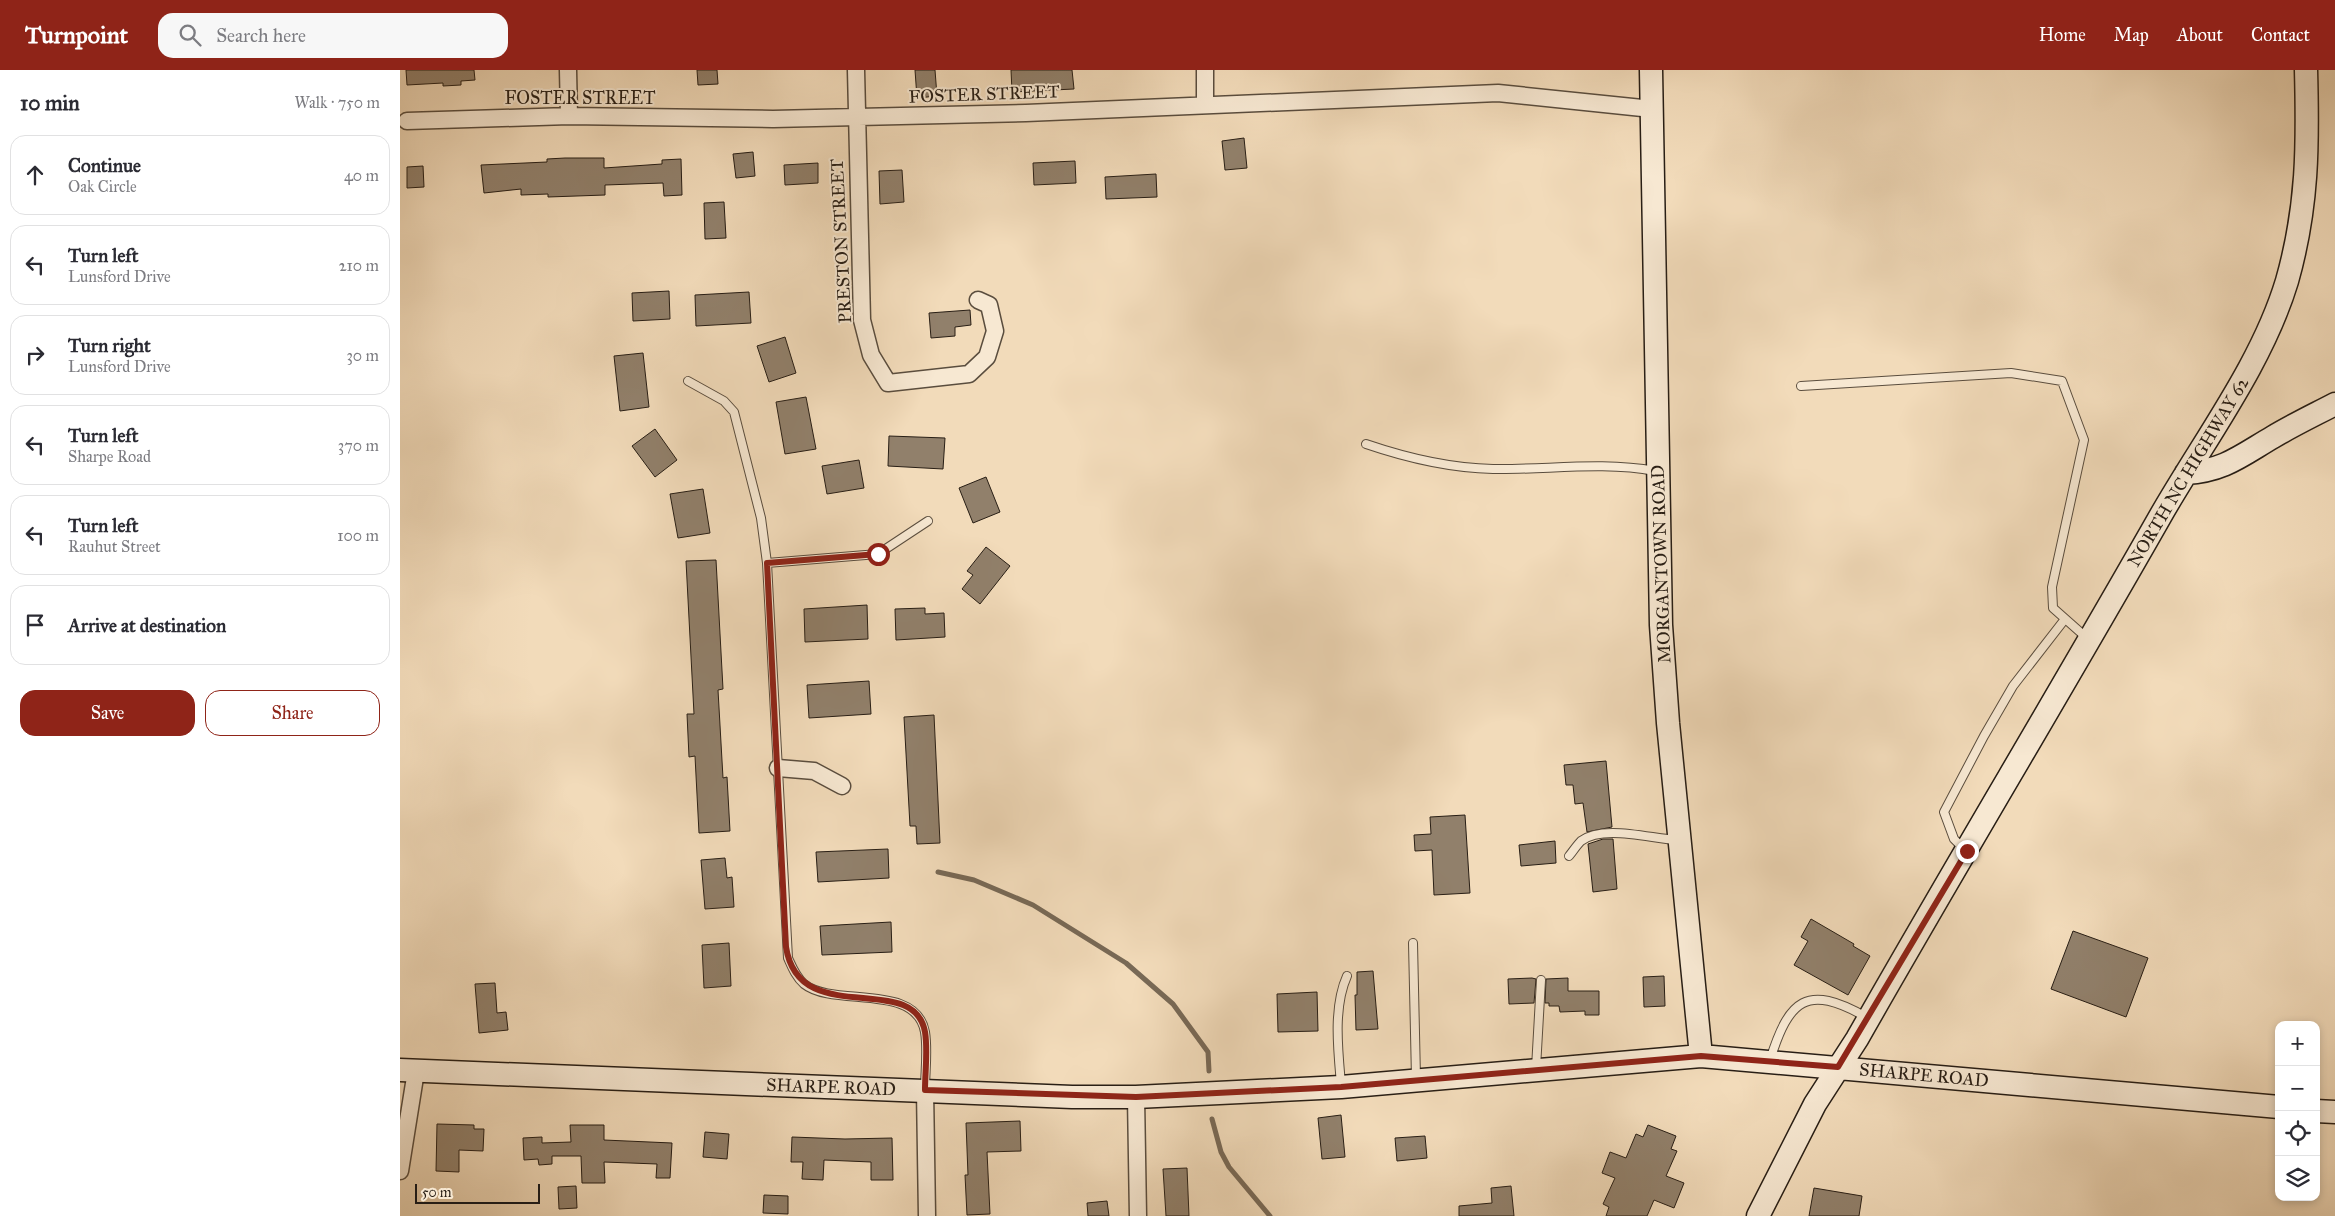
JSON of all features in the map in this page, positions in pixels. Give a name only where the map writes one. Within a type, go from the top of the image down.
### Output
[{"type":"street","points":[[568,70],[569,116]]},
{"type":"street","name":"PRESTON STREET","points":[[856,70],[862,320],[871,355],[888,383],[969,374],[987,357],[995,331],[989,305],[978,300]]},
{"type":"street","points":[[1205,70],[1205,105]]},
{"type":"street","name":"MORGANTOWN ROAD","points":[[1651,70],[1661,625],[1701,1056]]},
{"type":"street","name":"NORTH NC HIGHWAY 62","points":[[1758,1216],[1815,1104],[1868,1019],[2090,641],[2186,472],[2252,364],[2271,324],[2286,283],[2298,241],[2305,198],[2308,152],[2306,70]]},
{"type":"street","name":"FOSTER STREET","points":[[407,121],[569,116],[773,119],[1026,113],[1498,93],[1652,109]]},
{"type":"street","points":[[2186,472],[2213,470],[2228,464],[2275,435],[2335,404]]},
{"type":"street","points":[[778,768],[814,772],[842,786]]},
{"type":"street","name":"SHARPE ROAD","points":[[408,1071],[1136,1097],[1341,1087],[1701,1056],[2275,1107]]},
{"type":"street","points":[[400,1171],[408,1071]]},
{"type":"street","points":[[925,1090],[927,1216]]},
{"type":"street","points":[[1136,1097],[1138,1216]]},
{"type":"street","points":[[2320,1111],[2335,1112]]},
{"type":"lane","points":[[1801,386],[2010,373],[2062,382],[2084,440],[2052,588],[2053,608],[2090,641]]},
{"type":"lane","points":[[688,381],[724,401],[734,412],[761,518],[767,563],[786,947],[794,972],[804,984],[818,991],[892,1002],[911,1010],[920,1020],[925,1032],[925,1090]]},
{"type":"lane","points":[[1366,444],[1398,456],[1462,468],[1630,466],[1657,471]]},
{"type":"lane","points":[[767,563],[878,554],[928,521]]},
{"type":"lane","points":[[1969,847],[1954,839],[1944,812],[2013,686],[2065,619]]},
{"type":"lane","points":[[1569,856],[1580,842],[1590,836],[1621,833],[1680,840]]},
{"type":"lane","points":[[1413,943],[1416,1080]]},
{"type":"lane","points":[[1341,1087],[1339,1063],[1340,991],[1348,976]]},
{"type":"lane","points":[[1536,1070],[1535,1053],[1541,980]]},
{"type":"lane","points":[[1770,1062],[1780,1030],[1798,1004],[1813,998],[1847,1007],[1868,1019]]},
{"type":"building","points":[[406,70],[474,70],[475,80],[461,81],[461,85],[443,86],[443,83],[407,85]]},
{"type":"building","points":[[697,70],[717,70],[718,84],[698,85]]},
{"type":"building","points":[[915,70],[935,70],[937,96],[917,98]]},
{"type":"building","points":[[1011,70],[1072,70],[1074,89],[1012,92]]},
{"type":"building","points":[[1244,138],[1247,168],[1225,170],[1222,141]]},
{"type":"building","points":[[753,152],[755,176],[736,178],[733,154]]},
{"type":"building","points":[[604,158],[604,168],[662,164],[662,160],[681,159],[682,195],[664,196],[663,183],[605,185],[605,195],[548,197],[548,194],[521,195],[521,189],[484,193],[481,165],[547,162],[547,159]]},
{"type":"building","points":[[1075,161],[1076,183],[1034,185],[1033,163]]},
{"type":"building","points":[[818,163],[818,183],[785,185],[784,165]]},
{"type":"building","points":[[423,166],[424,187],[407,188],[407,167]]},
{"type":"building","points":[[902,170],[904,202],[880,204],[879,171]]},
{"type":"building","points":[[1156,174],[1157,197],[1106,199],[1105,177]]},
{"type":"building","points":[[724,202],[726,238],[705,239],[704,203]]},
{"type":"building","points":[[669,291],[670,319],[633,321],[632,293]]},
{"type":"building","points":[[749,292],[751,323],[696,326],[695,295]]},
{"type":"building","points":[[970,310],[971,325],[955,327],[955,336],[931,338],[929,313]]},
{"type":"building","points":[[785,337],[796,373],[769,382],[757,346]]},
{"type":"building","points":[[643,353],[649,407],[620,411],[614,356]]},
{"type":"building","points":[[806,397],[816,449],[785,454],[776,402]]},
{"type":"building","points":[[655,429],[677,460],[655,477],[632,446]]},
{"type":"building","points":[[889,436],[945,438],[943,469],[888,466]]},
{"type":"building","points":[[859,460],[864,488],[827,494],[822,466]]},
{"type":"building","points":[[986,477],[1000,512],[973,523],[959,488]]},
{"type":"building","points":[[703,489],[710,533],[678,538],[670,494]]},
{"type":"building","points":[[986,547],[1010,566],[980,604],[962,589],[973,575],[967,571]]},
{"type":"building","points":[[716,560],[723,689],[718,690],[723,778],[727,777],[730,831],[699,833],[695,756],[689,757],[687,714],[694,714],[686,561]]},
{"type":"building","points":[[867,605],[868,639],[805,642],[804,609]]},
{"type":"building","points":[[925,608],[925,614],[944,613],[945,637],[896,640],[895,609]]},
{"type":"building","points":[[869,681],[871,714],[809,718],[807,685]]},
{"type":"building","points":[[934,715],[940,843],[917,844],[916,826],[910,826],[904,717]]},
{"type":"building","points":[[1606,761],[1612,827],[1587,832],[1583,803],[1575,804],[1573,785],[1566,785],[1564,765]]},
{"type":"building","points":[[1465,815],[1470,893],[1434,895],[1432,850],[1415,851],[1414,835],[1431,834],[1430,817]]},
{"type":"building","points":[[1603,839],[1613,839],[1617,889],[1593,892],[1588,844]]},
{"type":"building","points":[[1555,841],[1556,863],[1521,866],[1519,845]]},
{"type":"building","points":[[888,849],[889,878],[818,882],[816,852]]},
{"type":"building","points":[[725,858],[727,878],[732,877],[734,907],[705,909],[701,860]]},
{"type":"building","points":[[1811,919],[1854,944],[1853,946],[1870,956],[1848,995],[1794,965],[1808,941],[1801,937]]},
{"type":"building","points":[[891,922],[892,952],[822,955],[820,926]]},
{"type":"building","points":[[2073,931],[2148,958],[2126,1017],[2051,989]]},
{"type":"building","points":[[729,943],[731,986],[704,988],[702,945]]},
{"type":"building","points":[[1373,971],[1378,1029],[1356,1030],[1355,995],[1357,995],[1357,972]]},
{"type":"building","points":[[1664,976],[1665,1006],[1644,1007],[1643,977]]},
{"type":"building","points":[[1568,978],[1568,991],[1599,991],[1599,1015],[1585,1015],[1585,1011],[1560,1012],[1559,1006],[1549,1006],[1549,1003],[1545,1003],[1546,979]]},
{"type":"building","points":[[1508,979],[1536,979],[1534,1003],[1509,1004]]},
{"type":"building","points":[[495,983],[497,1013],[506,1012],[508,1030],[479,1033],[475,984]]},
{"type":"building","points":[[1317,992],[1318,1031],[1278,1032],[1277,994]]},
{"type":"building","points":[[1341,1115],[1345,1157],[1322,1159],[1318,1118]]},
{"type":"building","points":[[1020,1121],[1021,1151],[987,1152],[990,1214],[967,1215],[965,1175],[968,1175],[966,1123]]},
{"type":"building","points":[[437,1124],[474,1125],[474,1129],[484,1129],[483,1151],[459,1150],[459,1172],[436,1171]]},
{"type":"building","points":[[570,1125],[604,1125],[604,1140],[672,1143],[670,1178],[656,1178],[657,1164],[604,1162],[605,1183],[582,1183],[581,1156],[552,1156],[552,1164],[539,1165],[538,1159],[524,1160],[523,1138],[542,1137],[542,1143],[571,1142]]},
{"type":"building","points":[[1648,1125],[1676,1136],[1671,1149],[1677,1151],[1666,1176],[1684,1183],[1674,1208],[1654,1200],[1647,1216],[1606,1216],[1609,1207],[1603,1204],[1615,1178],[1602,1173],[1610,1152],[1626,1158],[1636,1134],[1643,1137]]},
{"type":"building","points":[[705,1132],[729,1134],[727,1159],[703,1157]]},
{"type":"building","points":[[1425,1136],[1427,1158],[1397,1161],[1395,1138]]},
{"type":"building","points":[[792,1137],[892,1138],[893,1180],[871,1180],[871,1162],[824,1160],[823,1180],[802,1179],[803,1162],[791,1162]]},
{"type":"building","points":[[1187,1168],[1189,1216],[1166,1216],[1163,1169]]},
{"type":"building","points":[[576,1186],[577,1208],[559,1209],[558,1187]]},
{"type":"building","points":[[1511,1186],[1514,1216],[1459,1216],[1459,1206],[1492,1203],[1491,1188]]},
{"type":"building","points":[[1814,1188],[1862,1196],[1859,1216],[1809,1216]]},
{"type":"building","points":[[764,1195],[788,1196],[788,1214],[763,1213]]},
{"type":"building","points":[[1107,1201],[1109,1216],[1088,1216],[1087,1203]]},
{"type":"waterway","points":[[938,872],[974,880],[1033,905],[1126,963],[1173,1004],[1208,1052],[1209,1071]]},
{"type":"waterway","points":[[1212,1119],[1221,1152],[1229,1167],[1270,1216]]},
{"type":"route","points":[[878,554],[767,563],[786,947],[794,972],[804,984],[818,991],[892,1002],[911,1010],[920,1020],[925,1032],[925,1090],[1072,1097],[1136,1097],[1341,1087],[1701,1056],[1838,1067],[1857,1039],[1967,851]]}]
